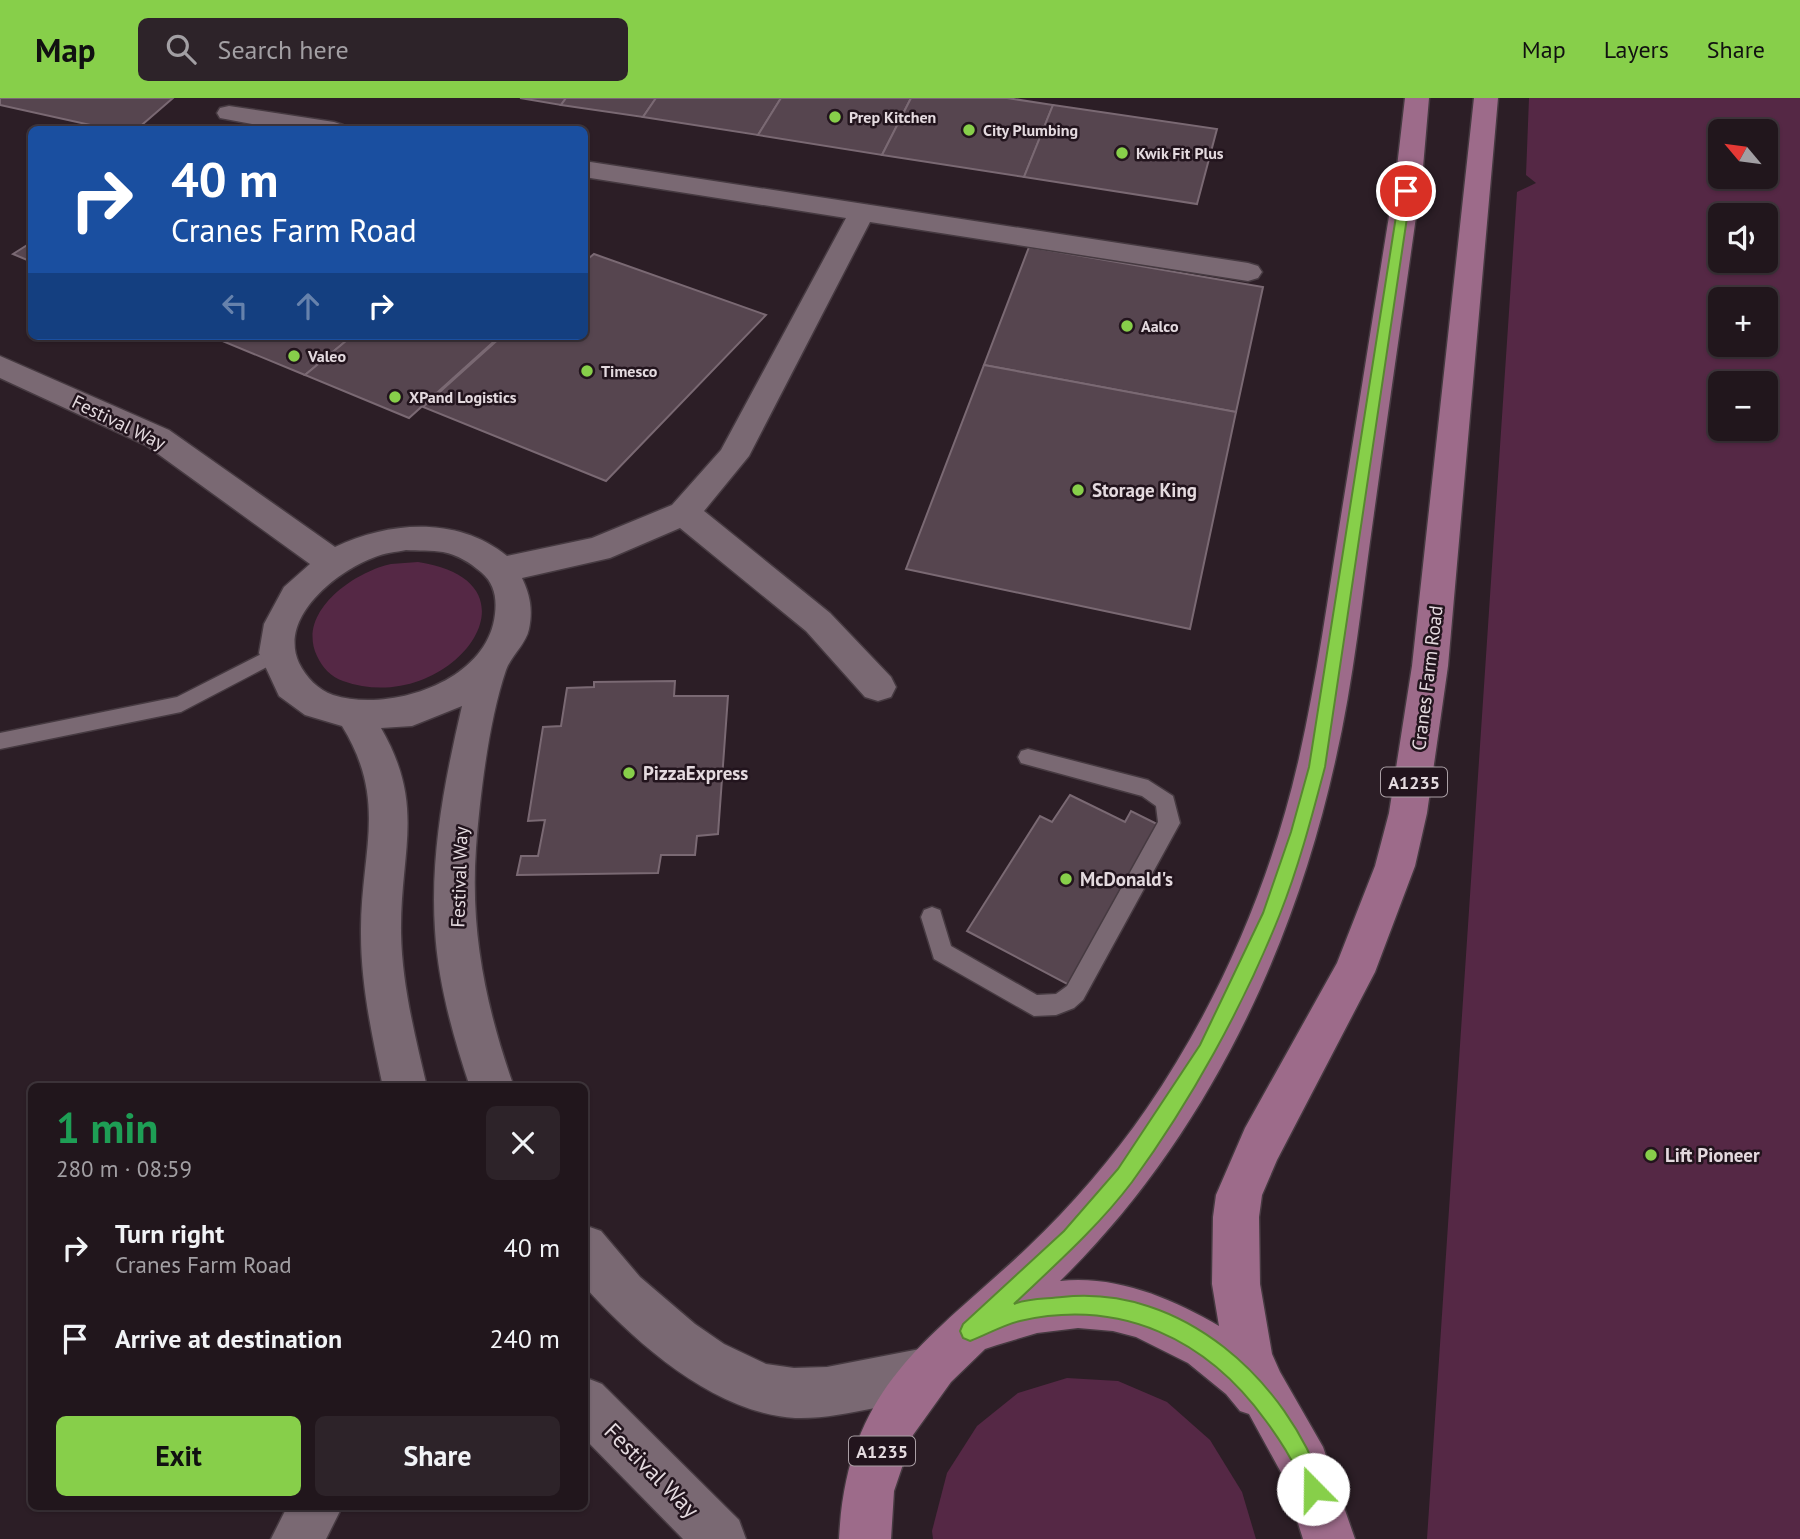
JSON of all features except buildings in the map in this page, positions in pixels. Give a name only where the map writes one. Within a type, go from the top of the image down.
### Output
[{"type":"main road","name":"Cranes Farm Road","points":[[864,1539],[868,1490],[895,1418],[925,1373],[1071,1238],[1124,1176],[1206,1051],[1271,914],[1314,780],[1330,698],[1410,167],[1417,98]]},
{"type":"main road","name":"Cranes Farm Road","points":[[1329,1539],[1305,1465],[1262,1389],[1248,1354],[1236,1284],[1236,1217],[1240,1195],[1257,1154],[1354,972],[1395,866],[1408,813],[1429,677],[1486,98]]},
{"type":"main road","name":"Cranes Farm Road","points":[[970,1331],[1019,1311],[1091,1304],[1158,1318],[1210,1347],[1253,1386],[1280,1423]]},
{"type":"street","points":[[229,113],[309,126]]},
{"type":"street","points":[[588,170],[1248,272]]},
{"type":"street","points":[[501,570],[598,549],[684,513],[733,456],[862,212]]},
{"type":"street","name":"Festival Way","points":[[0,366],[158,438],[333,563]]},
{"type":"street","points":[[684,513],[818,622],[878,687]]},
{"type":"street","points":[[406,538],[444,540],[478,551],[501,570],[514,598],[511,631],[489,666],[455,693],[412,710],[354,715],[318,705],[292,686],[277,653],[281,624],[296,596],[333,563],[368,547],[406,538]]},
{"type":"street","name":"Festival Way","points":[[489,666],[469,761],[460,822],[454,911],[460,964],[474,1034],[491,1083]]},
{"type":"street","points":[[354,715],[371,740],[388,789],[389,819],[381,930],[383,984],[404,1083]]},
{"type":"street","points":[[588,1252],[643,1312],[732,1377],[763,1388],[791,1393],[821,1391],[925,1373]]},
{"type":"street","name":"Festival Way","points":[[588,1405],[720,1539]]},
{"type":"street","points":[[297,1539],[308,1510]]},
{"type":"street","points":[[297,1539],[314,1510]]},
{"type":"lane","points":[[0,741],[181,704],[277,653]]},
{"type":"lane","points":[[932,917],[942,952],[1034,1005],[1050,1007],[1065,1003],[1075,993],[1169,823],[1169,814],[1166,802],[1148,789],[1028,757]]},
{"type":"shaded area","name":"Lift Pioneer","points":[[1529,98],[1800,98],[1800,1539],[1427,1539],[1517,192],[1536,183],[1526,175]]},
{"type":"shaded area","points":[[418,562],[458,574],[478,594],[481,618],[471,643],[448,665],[418,681],[382,688],[343,681],[331,674],[319,660],[313,640],[314,624],[321,610],[332,596],[346,585],[376,568]]},
{"type":"shaded area","points":[[1067,1378],[1118,1381],[1167,1402],[1210,1440],[1242,1492],[1256,1539],[933,1539],[932,1531],[947,1473],[977,1426],[1018,1393]]},
{"type":"place","name":"Prep Kitchen","points":[[835,117]]},
{"type":"place","name":"City Plumbing","points":[[969,130]]},
{"type":"place","name":"Kwik Fit Plus","points":[[1122,153]]},
{"type":"place","name":"Aalco","points":[[1127,326]]},
{"type":"place","name":"Valeo","points":[[294,356]]},
{"type":"place","name":"Timesco","points":[[587,371]]},
{"type":"place","name":"XPand Logistics","points":[[395,397]]},
{"type":"place","name":"Storage King","points":[[1078,490]]},
{"type":"place","name":"PizzaExpress","points":[[629,773]]},
{"type":"place","name":"McDonald's","points":[[1066,879]]},
{"type":"place","name":"Lift Pioneer","points":[[1651,1155]]},
{"type":"route","points":[[1313,1489],[1305,1465],[1280,1423],[1253,1386],[1210,1347],[1158,1318],[1091,1304],[1019,1311],[970,1331],[1071,1238],[1124,1176],[1206,1051],[1271,914],[1299,832],[1317,767],[1330,698],[1406,191]]}]
